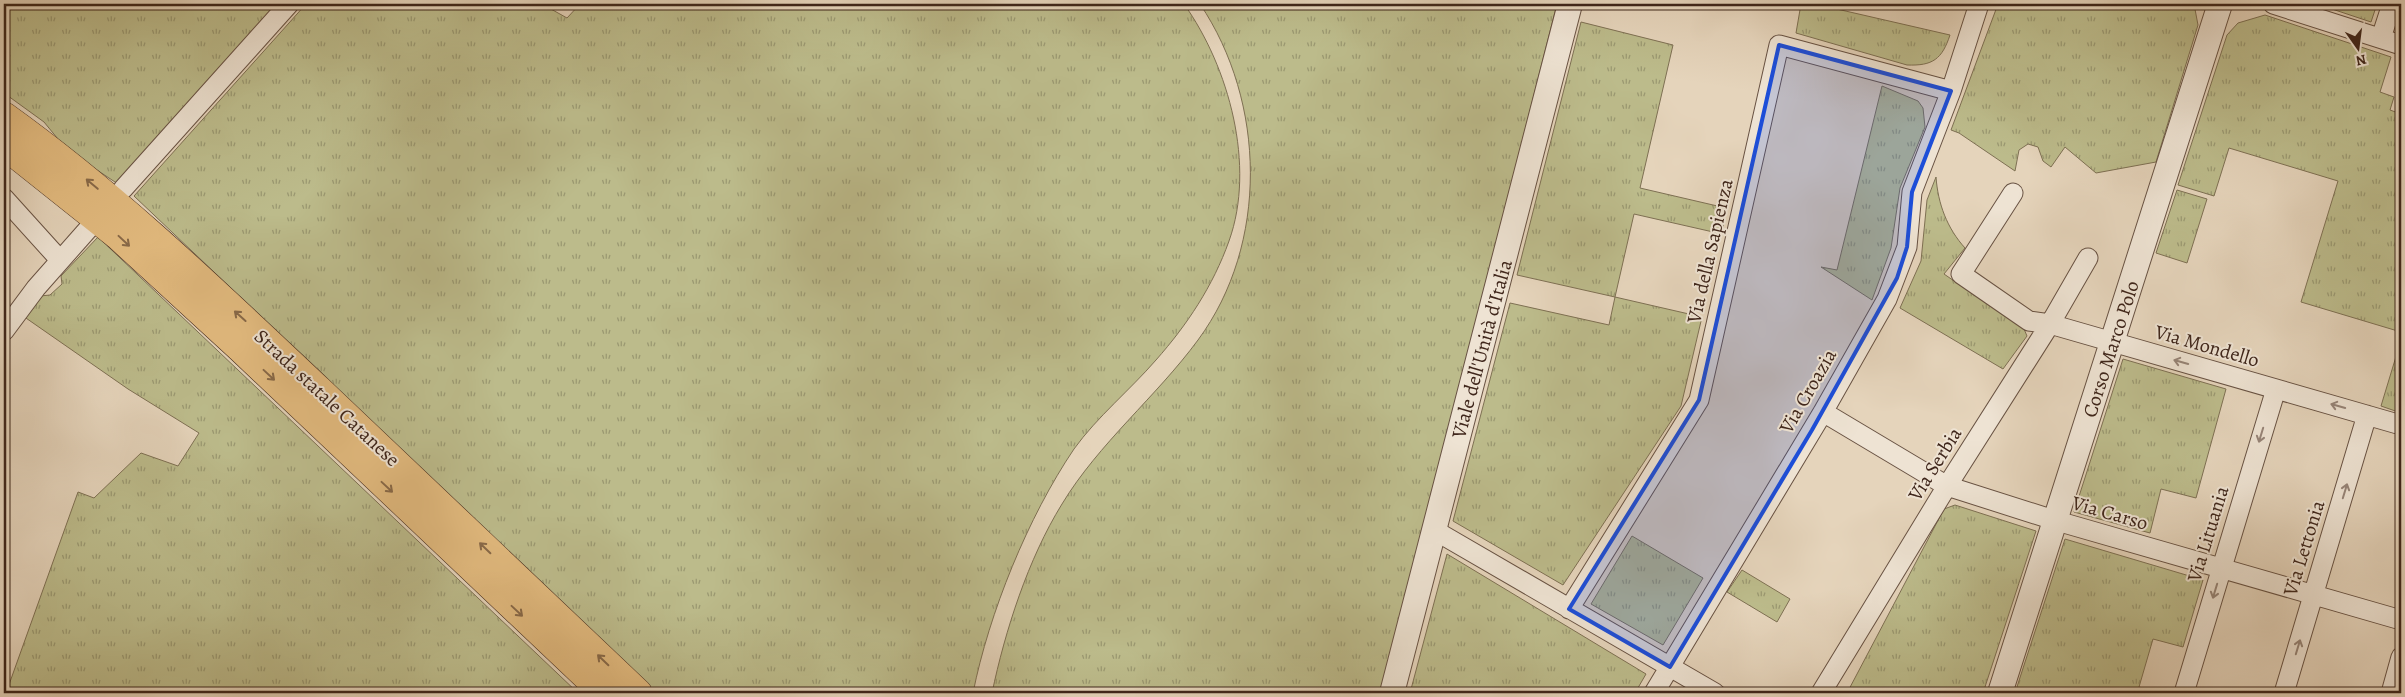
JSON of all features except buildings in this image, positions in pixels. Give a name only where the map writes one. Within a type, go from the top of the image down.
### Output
[{"type":"main road","points":[[4,98],[47,147]]},
{"type":"main road","name":"Strada statale Catanese","points":[[4,116],[47,147],[135,221],[252,327],[638,693]]},
{"type":"main road","name":"Strada statale Catanese","points":[[4,146],[118,235],[604,693]]},
{"type":"street","points":[[123,190],[289,4]]},
{"type":"street","name":"Viale dell'Unità d'Italia","points":[[1392,693],[1570,4]]},
{"type":"street","name":"Via Croazia","points":[[1654,693],[1822,412],[1897,278],[1907,247],[1912,192],[1951,91],[1979,4]]},
{"type":"street","name":"Corso Marco Polo","points":[[2000,693],[2114,343],[2220,4]]},
{"type":"street","points":[[2273,4],[2401,45]]},
{"type":"street","points":[[2381,38],[2392,4]]},
{"type":"street","name":"Via della Sapienza","points":[[1569,608],[1699,400],[1779,45],[1951,91]]},
{"type":"street","name":"Via Mondello","points":[[2013,193],[1960,274],[2029,321],[2050,324],[2401,425]]},
{"type":"street","points":[[4,198],[60,260]]},
{"type":"street","points":[[4,331],[36,288],[89,228]]},
{"type":"street","name":"Via Serbia","points":[[1822,693],[1947,486],[2050,324],[2088,258]]},
{"type":"street","name":"Via Lituania","points":[[2184,693],[2276,388]]},
{"type":"street","name":"Via Carso","points":[[1822,412],[1947,486],[2057,521],[2401,620]]},
{"type":"street","name":"Via Lettonia","points":[[2284,693],[2367,415]]},
{"type":"street","points":[[1434,530],[1715,693]]},
{"type":"street","points":[[2390,693],[2401,657]]},
{"type":"highlighted area","points":[[1779,45],[1951,91],[1912,192],[1907,247],[1897,278],[1812,430],[1670,667],[1569,609],[1699,400]]},
{"type":"green space","points":[[4,4],[275,4],[272,10],[118,184],[67,150],[44,122],[4,93]]},
{"type":"green space","points":[[306,4],[542,4],[567,18],[580,4],[1184,4],[1200,29],[1214,57],[1234,118],[1240,181],[1237,212],[1229,241],[1215,274],[1189,319],[1146,371],[1083,437],[1057,476],[1012,566],[989,631],[973,693],[657,693],[134,196]]},
{"type":"green space","points":[[1200,4],[1557,4],[1382,693],[992,693],[997,669],[1019,596],[1050,525],[1062,504],[1093,461],[1182,361],[1198,340],[1221,302],[1238,261],[1247,217],[1250,173],[1247,128],[1238,84],[1222,43]]},
{"type":"green space","points":[[1801,4],[1815,4],[1950,35],[1944,50],[1935,59],[1924,64],[1907,65],[1796,33]]},
{"type":"green space","points":[[1998,4],[2194,4],[2198,25],[2156,162],[2096,173],[2065,147],[2051,167],[2043,161],[2038,147],[2028,144],[2019,150],[2015,171],[1959,133],[1951,130]]},
{"type":"green space","points":[[2317,4],[2377,4],[2371,22]]},
{"type":"green space","points":[[2265,15],[2391,57],[2380,92],[2394,97],[2390,110],[2401,114],[2401,332],[2301,302],[2338,181],[2229,148],[2214,196],[2178,185],[2227,35],[2238,23]]},
{"type":"green space","points":[[1581,22],[1673,45],[1640,188],[1726,208],[1722,234],[1634,214],[1615,297],[1517,275]]},
{"type":"green space","points":[[1882,86],[1918,101],[1923,108],[1925,127],[1900,188],[1891,248],[1872,300],[1821,267],[1837,270]]},
{"type":"green space","points":[[1936,177],[1944,215],[1953,232],[1965,248],[1944,274],[2024,329],[2027,336],[2003,369],[1900,308],[1921,261],[1927,200]]},
{"type":"green space","points":[[2177,190],[2207,199],[2187,263],[2156,253]]},
{"type":"green space","points":[[98,237],[578,693],[6,693],[78,492],[94,498],[141,453],[178,466],[199,433],[128,389],[23,316],[40,296],[50,295],[62,284],[61,276]]},
{"type":"green space","points":[[1615,297],[1702,317],[1681,406],[1563,585],[1453,521],[1510,303],[1609,325]]},
{"type":"green space","points":[[2401,340],[2401,413],[2381,406]]},
{"type":"green space","points":[[2123,359],[2226,389],[2196,498],[2161,489],[2150,533],[2074,512]]},
{"type":"green space","points":[[1955,505],[2036,531],[1983,693],[1847,693],[1944,509]]},
{"type":"green space","points":[[1632,536],[1703,578],[1663,645],[1591,604]]},
{"type":"green space","points":[[2065,539],[2203,580],[2183,647],[2153,639],[2139,687],[2161,693],[2015,693]]},
{"type":"green space","points":[[1447,554],[1646,674],[1635,693],[1410,693]]},
{"type":"green space","points":[[1742,570],[1790,599],[1777,622],[1727,592]]}]
